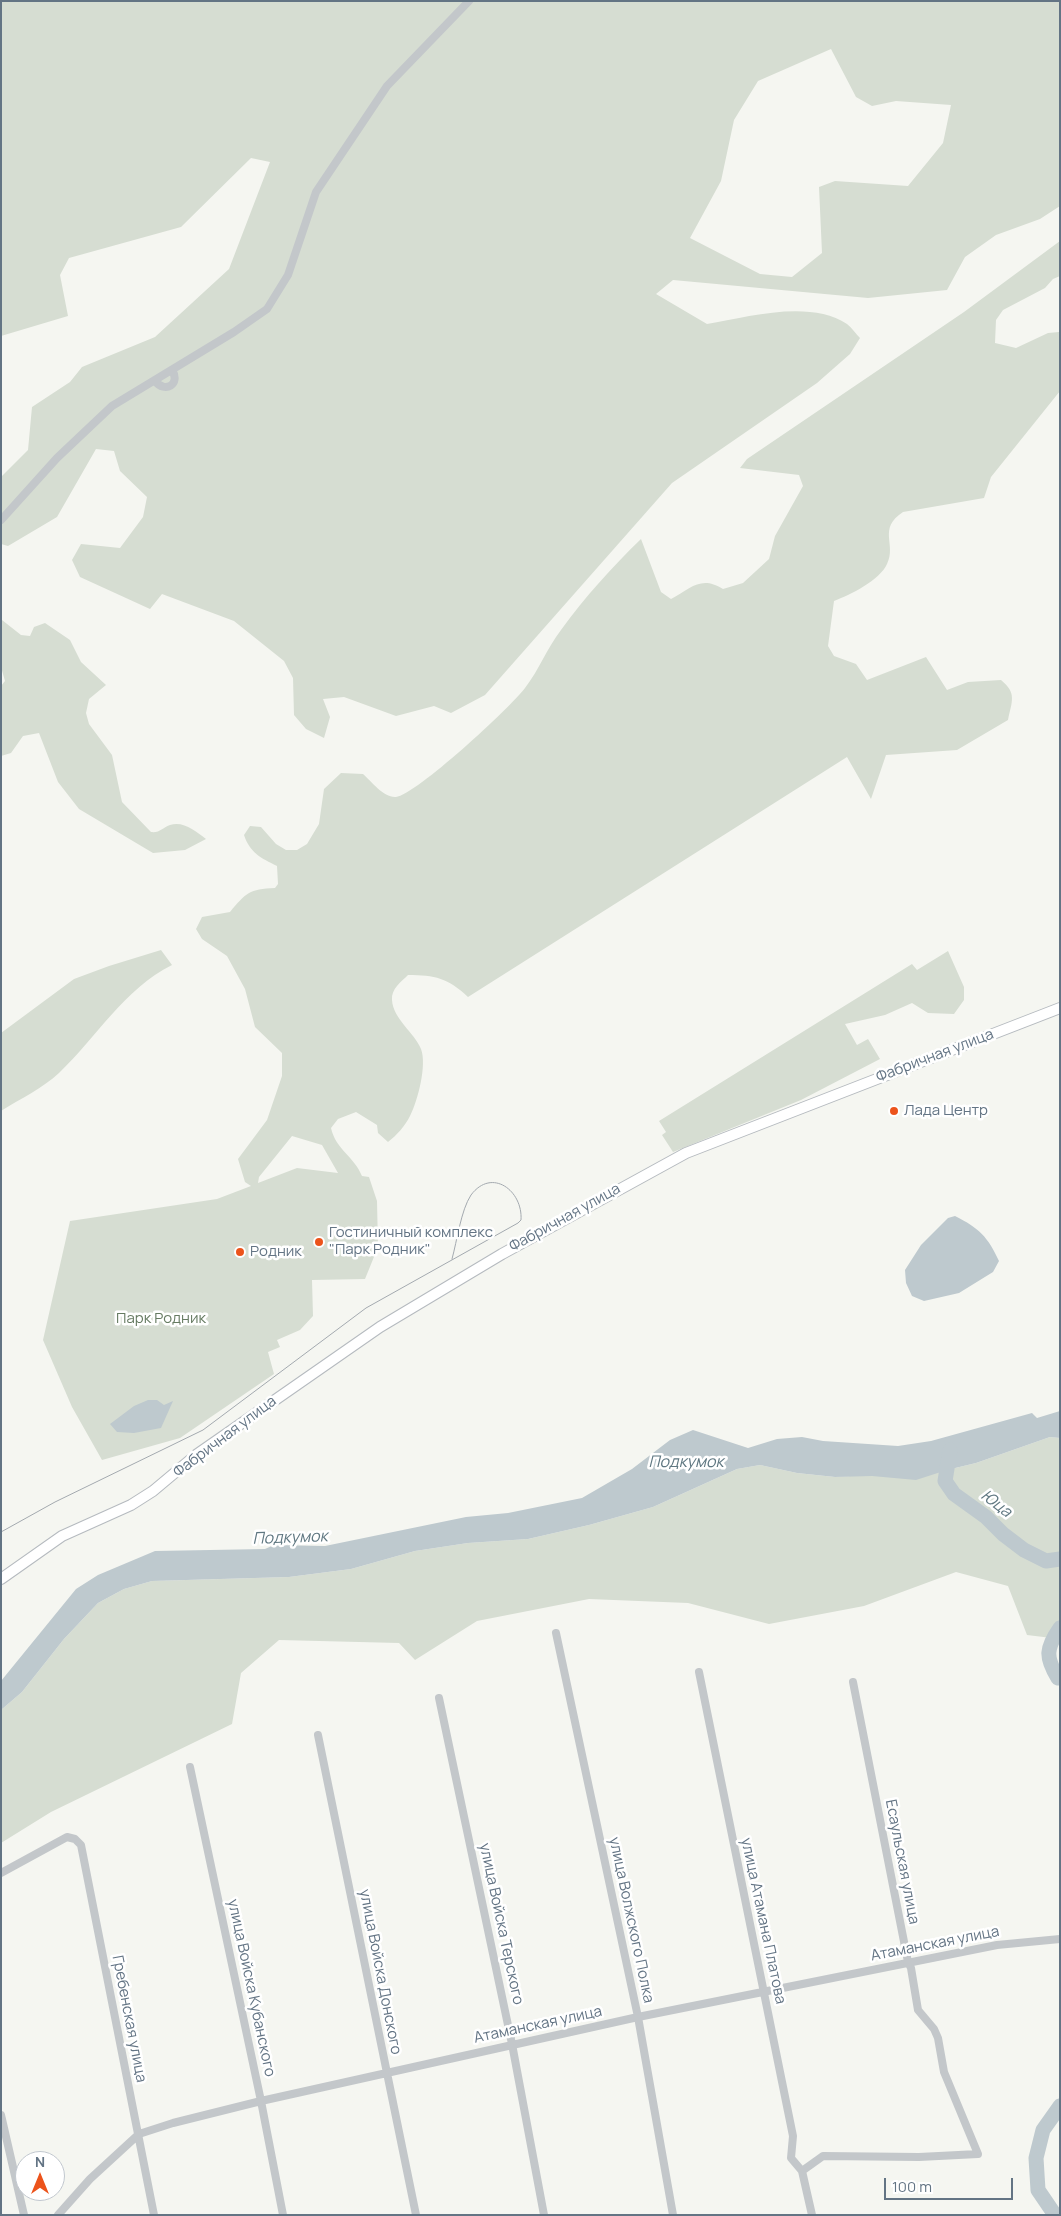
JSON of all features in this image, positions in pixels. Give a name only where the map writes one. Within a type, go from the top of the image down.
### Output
[{"type":"main road","name":"Фабричная улица","points":[[1,1579],[62,1536],[131,1505],[153,1491],[204,1449],[380,1327],[502,1254],[644,1175],[686,1153],[1060,1008]]},
{"type":"street","points":[[1,520],[57,458],[96,419],[121,400],[155,382],[267,309],[288,275],[316,192],[387,86],[469,1]]},
{"type":"street","points":[[155,382],[165,388],[171,386],[175,382],[176,375],[172,370]]},
{"type":"street","name":"улица Волжского Полка","points":[[556,1633],[638,2017],[674,2215]]},
{"type":"street","name":"улица Атамана Платова","points":[[699,1672],[793,2136],[791,2158],[802,2171],[812,2215]]},
{"type":"street","name":"Есаульская улица","points":[[802,2171],[823,2156],[918,2158],[978,2154],[944,2072],[938,2038],[934,2029],[918,2010],[853,1682]]},
{"type":"street","name":"улица Войска Терского","points":[[439,1698],[512,2044],[544,2215]]},
{"type":"street","name":"улица Войска Донского","points":[[318,1736],[416,2215]]},
{"type":"street","name":"улица Войска Кубанского","points":[[190,1767],[261,2101],[283,2215]]},
{"type":"street","name":"Гребенская улица","points":[[1,1873],[67,1837],[75,1839],[81,1846],[154,2215]]},
{"type":"street","name":"Атаманская улица","points":[[58,2215],[90,2179],[138,2134],[172,2123],[387,2072],[638,2017],[997,1945],[1060,1938]]},
{"type":"street","points":[[1,2115],[24,2215]]},
{"type":"green space","points":[[1,1],[1060,1],[1060,206],[1040,219],[996,235],[965,257],[947,290],[868,298],[673,280],[656,294],[707,324],[759,314],[797,311],[815,312],[847,324],[860,338],[850,354],[817,383],[672,483],[485,695],[451,713],[434,706],[396,716],[344,697],[323,699],[330,717],[324,738],[306,729],[294,715],[293,678],[284,661],[234,621],[162,594],[150,609],[80,577],[72,560],[81,544],[120,548],[143,517],[147,497],[120,471],[114,451],[96,449],[57,517],[8,546],[1,544],[1,477],[28,450],[32,407],[70,382],[82,367],[155,337],[229,269],[270,162],[251,158],[181,227],[69,258],[60,275],[68,316],[1,336]],"holes":[[[831,49],[856,97],[872,106],[896,101],[951,105],[943,143],[908,186],[835,181],[819,187],[822,253],[792,277],[760,274],[690,238],[721,181],[734,120],[758,81]]]},
{"type":"green space","name":"Парк Родник","points":[[1060,241],[1060,276],[1053,279],[1045,288],[1003,310],[996,320],[995,343],[1016,348],[1048,333],[1059,332],[1060,391],[991,477],[984,498],[903,512],[895,518],[889,531],[889,557],[883,570],[864,586],[834,601],[828,646],[834,656],[856,664],[867,680],[926,657],[947,690],[968,682],[1001,680],[1009,689],[1012,698],[1008,720],[957,750],[886,755],[871,799],[847,757],[468,997],[441,979],[408,975],[393,992],[392,1000],[396,1013],[418,1043],[423,1056],[421,1082],[410,1116],[401,1130],[388,1142],[378,1133],[377,1125],[356,1112],[338,1119],[331,1128],[333,1136],[359,1169],[362,1176],[369,1177],[377,1201],[378,1247],[365,1279],[312,1280],[313,1316],[300,1330],[277,1340],[280,1347],[268,1352],[274,1374],[180,1438],[102,1460],[72,1407],[43,1340],[70,1221],[217,1199],[251,1186],[245,1182],[238,1159],[267,1120],[282,1076],[282,1053],[255,1027],[245,989],[227,956],[202,939],[196,929],[202,917],[230,912],[249,893],[275,888],[278,884],[277,866],[253,851],[246,841],[244,835],[250,826],[261,827],[276,844],[286,850],[297,850],[307,844],[319,824],[324,789],[341,773],[363,774],[378,789],[392,797],[407,793],[423,782],[463,749],[525,688],[551,644],[570,618],[599,583],[641,539],[661,592],[671,599],[690,587],[702,583],[715,585],[723,589],[743,583],[769,559],[775,536],[803,486],[799,475],[740,468],[747,459],[964,312]],"holes":[[[292,1136],[322,1145],[338,1173],[297,1168],[258,1183],[259,1177]]]},
{"type":"green space","points":[[1,617],[2,620],[21,635],[30,636],[34,627],[45,623],[70,640],[81,662],[106,685],[89,699],[86,713],[89,724],[112,755],[122,802],[151,832],[159,831],[170,825],[180,824],[189,827],[206,839],[185,850],[153,853],[79,809],[58,782],[39,733],[23,736],[11,753],[1,756],[1,686],[5,681],[1,667]]},
{"type":"green space","points":[[161,950],[172,965],[155,975],[125,1000],[59,1073],[39,1088],[1,1111],[1,1033],[74,979]]},
{"type":"green space","points":[[948,951],[964,987],[964,1000],[954,1014],[928,1013],[912,1003],[885,1015],[845,1024],[857,1045],[868,1039],[880,1059],[801,1100],[673,1152],[662,1135],[666,1132],[659,1121],[912,964],[917,970]]},
{"type":"green space","points":[[1050,1437],[1060,1438],[1060,1639],[1027,1635],[1008,1586],[956,1572],[864,1606],[769,1624],[688,1603],[589,1599],[477,1621],[415,1660],[399,1643],[279,1640],[241,1673],[232,1724],[51,1812],[1,1843],[1,1710],[22,1692],[64,1639],[98,1603],[124,1589],[152,1581],[289,1577],[351,1569],[415,1551],[468,1543],[528,1539],[589,1525],[653,1507],[737,1469],[760,1465],[797,1473],[835,1477],[947,1470],[976,1463]]},
{"type":"water","points":[[955,1216],[977,1229],[987,1239],[999,1261],[993,1272],[959,1293],[924,1301],[912,1296],[906,1283],[905,1270],[921,1245],[948,1218]]},
{"type":"water","points":[[148,1400],[157,1400],[164,1405],[173,1401],[161,1428],[134,1433],[117,1432],[110,1424],[134,1406]]},
{"type":"water","name":"Подкумок","points":[[1060,1411],[1060,1438],[1050,1437],[976,1463],[916,1480],[872,1476],[835,1477],[797,1473],[760,1465],[737,1469],[653,1507],[589,1525],[528,1539],[468,1543],[415,1551],[351,1569],[289,1577],[152,1581],[124,1589],[98,1603],[64,1639],[22,1692],[1,1710],[1,1681],[76,1589],[98,1575],[155,1551],[265,1549],[274,1545],[325,1546],[466,1517],[508,1513],[582,1498],[632,1469],[670,1440],[693,1430],[748,1448],[777,1439],[802,1437],[823,1441],[898,1446],[931,1441],[1032,1413],[1037,1418]]},
{"type":"waterway","name":"Юца","points":[[950,1450],[945,1481],[954,1494],[986,1517],[1003,1534],[1024,1550],[1046,1561],[1060,1559]]},
{"type":"waterway","name":"Юца","points":[[1060,1628],[1052,1641],[1049,1653],[1054,1671],[1058,1678],[1060,1677]]},
{"type":"waterway","name":"Юца","points":[[1055,2215],[1038,2190],[1036,2158],[1043,2130],[1060,2106]]},
{"type":"tram line","points":[[1,1532],[55,1502],[203,1430],[366,1308],[518,1223],[521,1220],[517,1200],[505,1186],[497,1183],[488,1183],[479,1187],[471,1195],[462,1217],[452,1259]]},
{"type":"place","name":"Лада Центр","points":[[894,1111]]},
{"type":"place","name":"Гостиничный комплекс \"Парк Родник\"","points":[[319,1242]]},
{"type":"place","name":"Родник","points":[[240,1252]]}]
